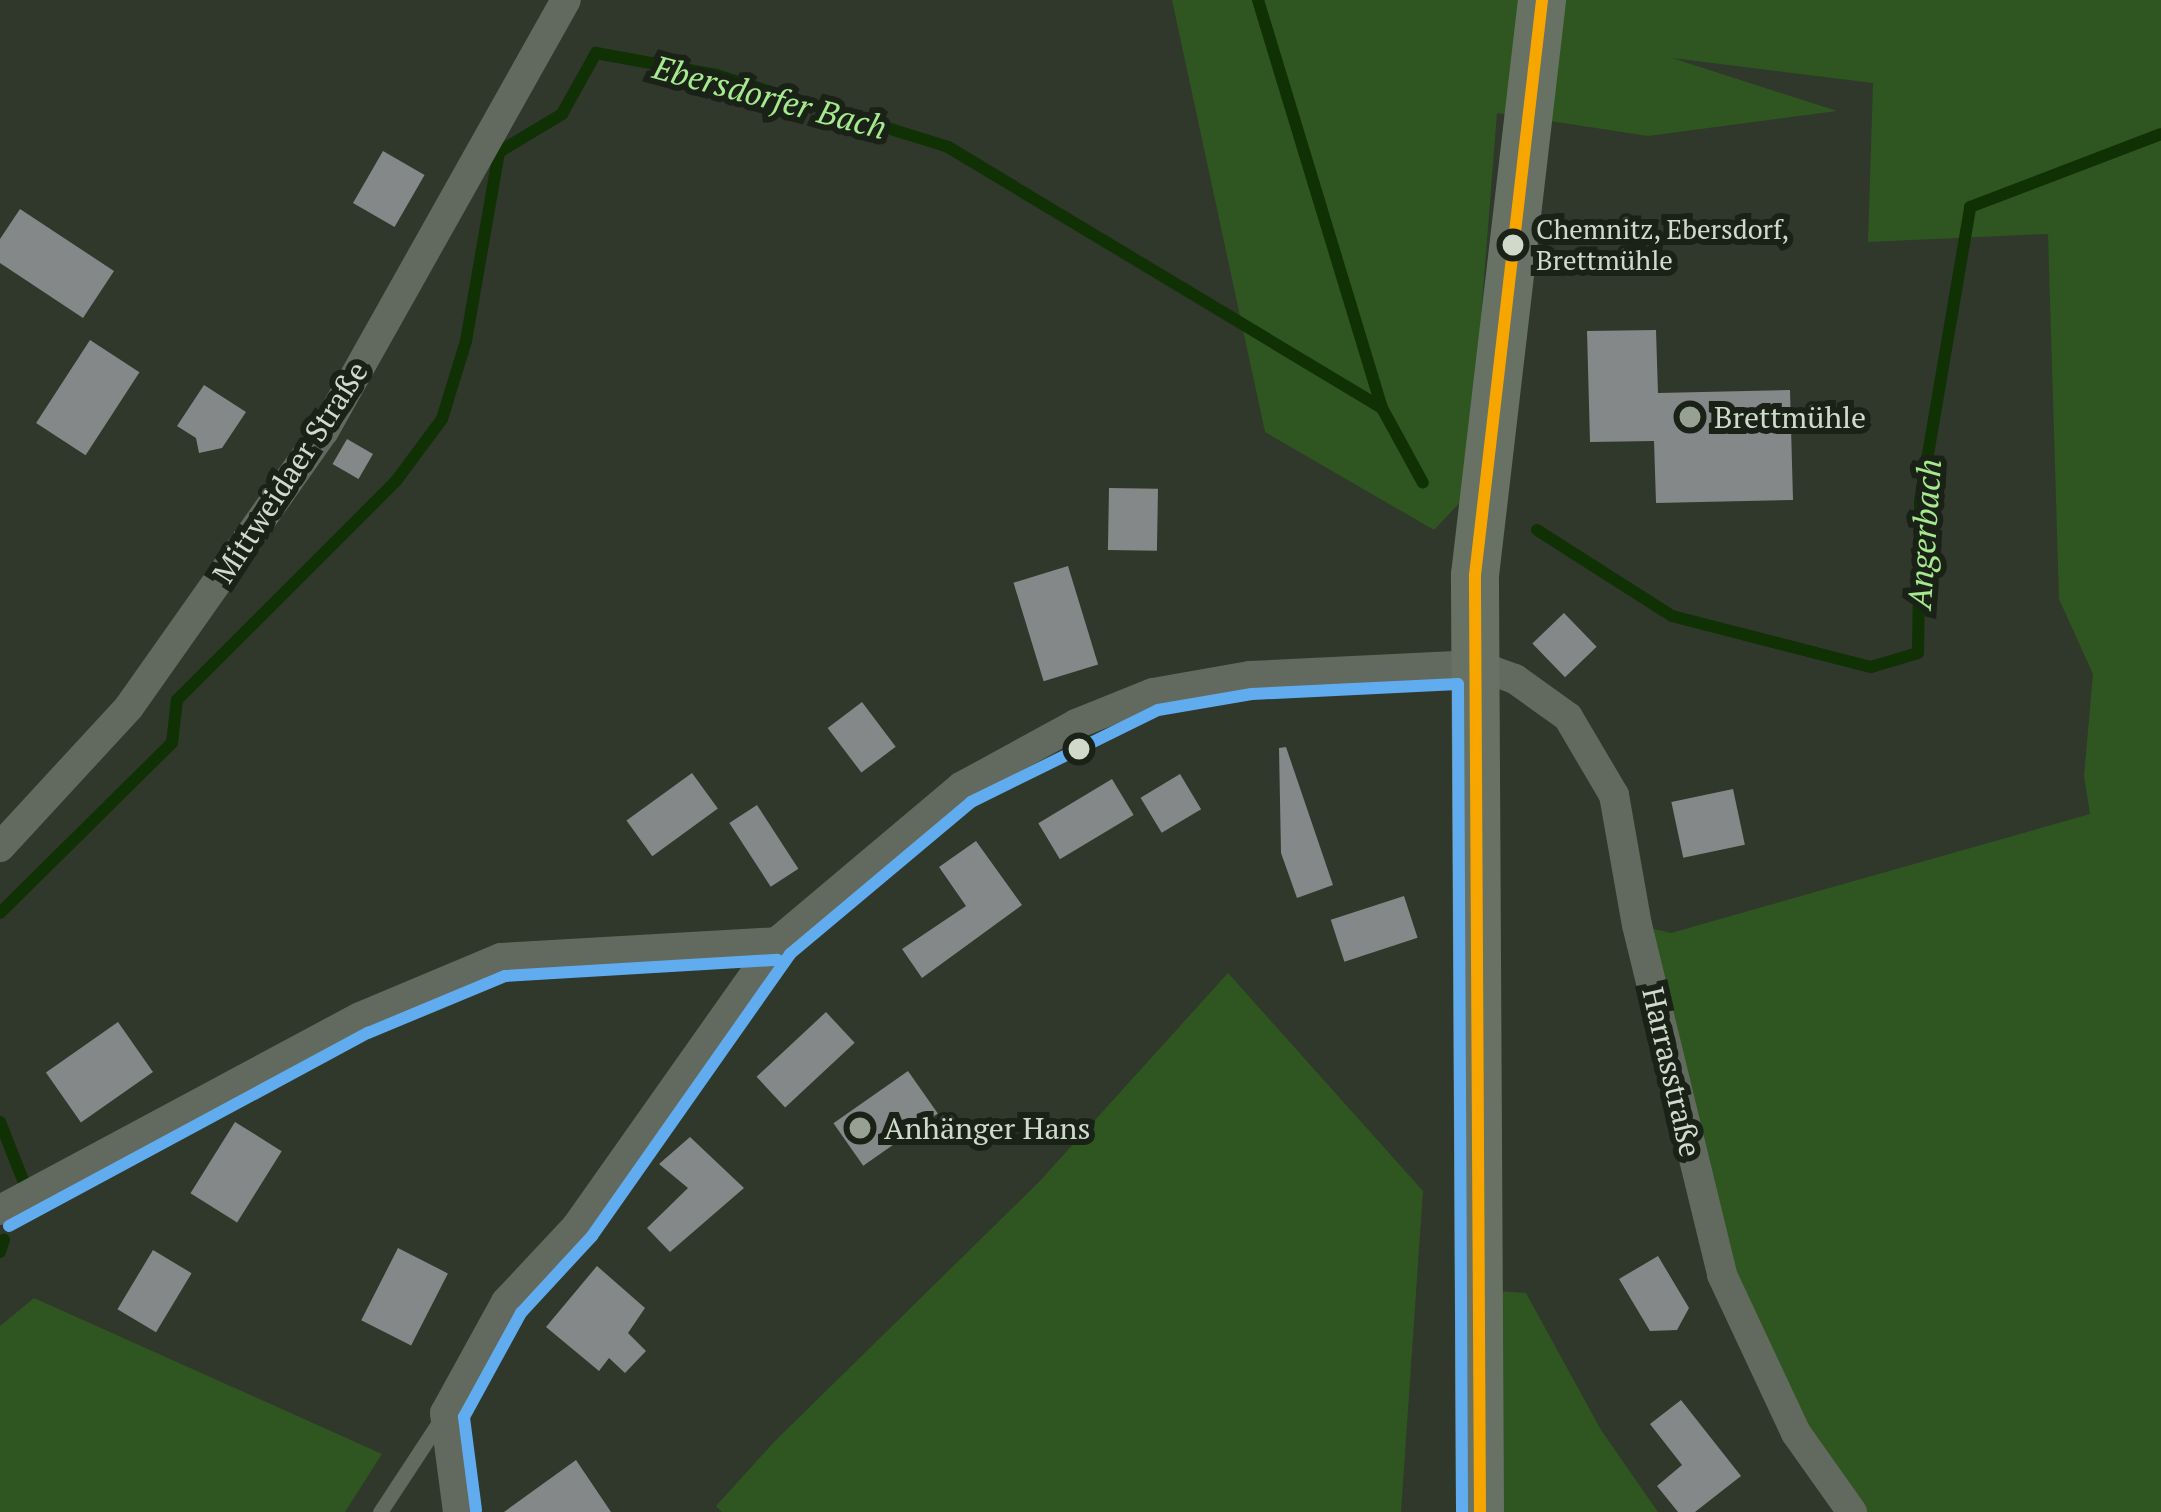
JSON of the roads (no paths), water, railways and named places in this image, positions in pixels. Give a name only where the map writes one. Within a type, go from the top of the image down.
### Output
[{"type":"main road","points":[[1480,1512],[1476,665],[1484,472],[1542,0]]},
{"type":"street","name":"Mittweidaer Straße","points":[[0,848],[129,707],[324,431],[566,0]]},
{"type":"street","points":[[458,1512],[445,1413],[506,1302],[578,1226],[777,942],[962,787],[1076,724],[1154,693],[1250,676],[1476,665]]},
{"type":"street","name":"Harrasstraße","points":[[1476,665],[1515,679],[1568,717],[1606,777],[1722,1275],[1796,1433],[1852,1512]]},
{"type":"street","points":[[0,1210],[360,1017],[501,958],[777,942]]},
{"type":"lane","points":[[380,1512],[445,1413]]},
{"type":"waterway","name":"Angerbach","points":[[1258,0],[1382,408],[1423,483]]},
{"type":"waterway","name":"Ebersdorfer Bach","points":[[0,913],[172,743],[177,700],[396,481],[442,419],[466,341],[499,152],[562,114],[596,53],[716,75],[948,147],[1382,408]]},
{"type":"waterway","name":"Angerbach","points":[[1537,530],[1672,616],[1871,667],[1918,653],[1920,501],[1970,207],[2161,134]]},
{"type":"waterway","name":"Ebersdorfer Bach","points":[[0,1122],[23,1180]]},
{"type":"waterway","name":"Ebersdorfer Bach","points":[[0,1252],[4,1240]]},
{"type":"place","name":"Chemnitz, Ebersdorf, Brettmühle","points":[[1513,245]]},
{"type":"place","name":"Brettmühle","points":[[1690,417]]},
{"type":"place","name":"Anhänger Hans","points":[[860,1128]]}]
